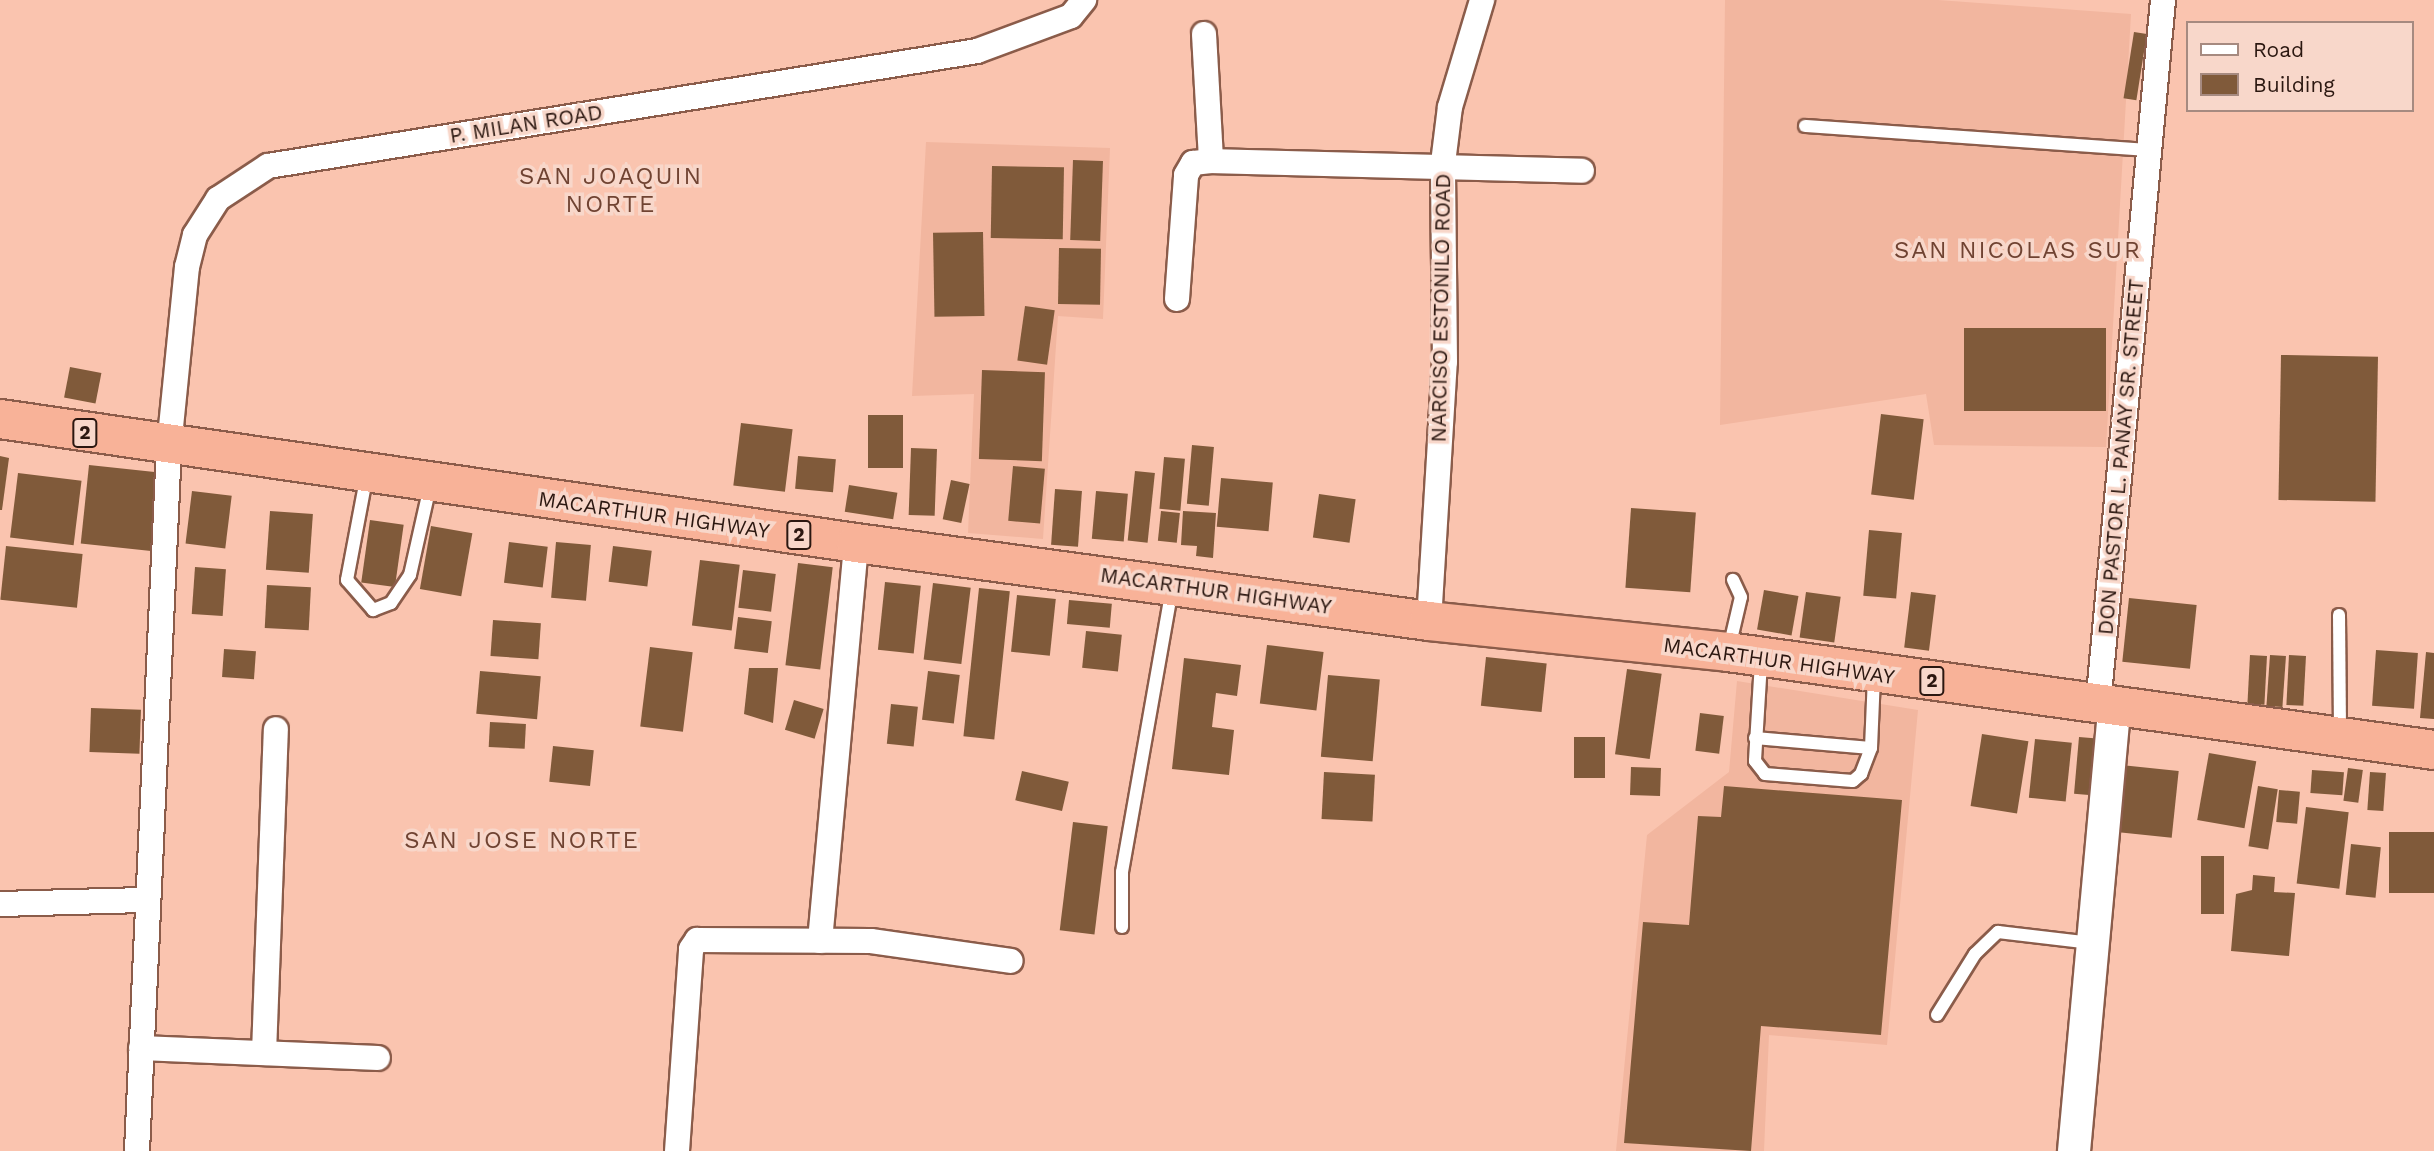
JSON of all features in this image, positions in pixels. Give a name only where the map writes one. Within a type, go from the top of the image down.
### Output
[{"type":"highway","name":"MACARTHUR HIGHWAY","points":[[0,419],[169,447],[1429,621],[1745,654],[2106,707],[2434,750]]},
{"type":"street","name":"P. MILAN ROAD","points":[[137,1151],[169,447],[195,234],[218,199],[268,166],[977,51],[1072,16],[1084,0]]},
{"type":"street","name":"NARCISO ESTONILO ROAD","points":[[1429,621],[1445,362],[1443,163],[1450,107],[1482,0]]},
{"type":"street","name":"DON PASTOR L. PANAY SR. STREET","points":[[2106,707],[2163,0]]},
{"type":"street","points":[[1204,34],[1211,161]]},
{"type":"street","points":[[1177,299],[1186,175],[1193,163],[1443,163],[1582,171]]},
{"type":"street","points":[[820,941],[856,543]]},
{"type":"street","points":[[2074,1151],[2092,943],[2106,707]]},
{"type":"street","points":[[264,1053],[276,729]]},
{"type":"street","points":[[0,904],[147,900]]},
{"type":"street","points":[[677,1151],[694,943],[704,937],[870,941],[1012,961]]},
{"type":"street","points":[[141,1048],[378,1058]]},
{"type":"lane","points":[[1805,126],[2149,150]]},
{"type":"lane","points":[[367,474],[347,580],[373,610],[391,603],[410,575],[431,484]]},
{"type":"lane","points":[[1733,580],[1741,597],[1755,761],[1765,774],[1853,781],[1871,748],[1874,673]]},
{"type":"lane","points":[[1122,927],[1122,872],[1172,585]]},
{"type":"lane","points":[[2339,615],[2340,737]]},
{"type":"lane","points":[[1755,738],[1871,748]]},
{"type":"lane","points":[[1937,1015],[1975,954],[1998,932],[2092,943]]},
{"type":"shaded area","points":[[1725,0],[1938,0],[2131,14],[2106,447],[1934,445],[1926,394],[1720,425]]},
{"type":"shaded area","points":[[926,142],[1110,148],[1103,319],[1058,316],[1043,539],[968,533],[974,394],[912,396]]},
{"type":"shaded area","points":[[1737,681],[1918,710],[1887,1045],[1769,1035],[1764,1151],[1616,1151],[1647,835],[1729,772]]},
{"type":"building","points":[[2134,32],[2147,34],[2136,100],[2124,98]]},
{"type":"building","points":[[1073,160],[1103,161],[1100,241],[1070,240]]},
{"type":"building","points":[[992,166],[1064,167],[1063,239],[991,238]]},
{"type":"building","points":[[983,232],[984,316],[934,317],[933,233]]},
{"type":"building","points":[[1059,248],[1101,249],[1100,305],[1058,304]]},
{"type":"building","points":[[1025,306],[1055,310],[1047,365],[1017,360]]},
{"type":"building","points":[[1964,328],[2106,328],[2106,411],[1964,411]]},
{"type":"building","points":[[2281,355],[2378,357],[2375,502],[2278,500]]},
{"type":"building","points":[[70,367],[101,373],[95,404],[64,397]]},
{"type":"building","points":[[982,370],[1045,372],[1042,461],[979,459]]},
{"type":"building","points":[[1881,414],[1924,419],[1914,500],[1871,494]]},
{"type":"building","points":[[868,415],[903,415],[903,468],[868,468]]},
{"type":"building","points":[[741,423],[793,429],[785,492],[733,486]]},
{"type":"building","points":[[1192,445],[1214,447],[1209,506],[1187,504]]},
{"type":"building","points":[[911,448],[937,449],[935,516],[909,515]]},
{"type":"building","points":[[0,456],[9,458],[2,510],[0,510]]},
{"type":"building","points":[[798,456],[836,459],[833,492],[795,489]]},
{"type":"building","points":[[1164,457],[1185,459],[1180,511],[1159,509]]},
{"type":"building","points":[[89,465],[162,473],[153,551],[81,544]]},
{"type":"building","points":[[1013,466],[1045,469],[1040,524],[1008,521]]},
{"type":"building","points":[[1135,471],[1155,473],[1148,543],[1128,541]]},
{"type":"building","points":[[18,473],[82,481],[74,545],[10,538]]},
{"type":"building","points":[[1221,478],[1273,483],[1269,531],[1217,527]]},
{"type":"building","points":[[951,480],[970,484],[961,523],[943,519]]},
{"type":"building","points":[[849,485],[897,493],[893,519],[845,512]]},
{"type":"building","points":[[1055,489],[1082,491],[1078,547],[1051,545]]},
{"type":"building","points":[[192,491],[232,496],[225,548],[186,544]]},
{"type":"building","points":[[1096,491],[1128,494],[1124,542],[1092,539]]},
{"type":"building","points":[[1319,494],[1356,499],[1350,543],[1313,538]]},
{"type":"building","points":[[1631,508],[1696,513],[1690,592],[1625,588]]},
{"type":"building","points":[[270,511],[313,514],[309,573],[266,570]]},
{"type":"building","points":[[1161,511],[1180,513],[1177,543],[1158,541]]},
{"type":"building","points":[[1183,511],[1216,513],[1213,558],[1196,556],[1197,546],[1181,545]]},
{"type":"building","points":[[370,520],[404,525],[395,587],[361,582]]},
{"type":"building","points":[[431,526],[472,533],[461,596],[420,589]]},
{"type":"building","points":[[1869,530],[1902,533],[1896,599],[1863,596]]},
{"type":"building","points":[[509,542],[548,547],[543,587],[504,583]]},
{"type":"building","points":[[556,542],[591,545],[586,601],[551,598]]},
{"type":"building","points":[[6,546],[83,554],[77,608],[0,600]]},
{"type":"building","points":[[613,546],[652,551],[647,586],[609,582]]},
{"type":"building","points":[[700,560],[740,565],[732,630],[692,626]]},
{"type":"building","points":[[798,563],[833,567],[820,669],[785,665]]},
{"type":"building","points":[[195,567],[226,569],[223,616],[192,614]]},
{"type":"building","points":[[743,570],[776,574],[771,612],[738,608]]},
{"type":"building","points":[[885,582],[921,586],[914,653],[878,650]]},
{"type":"building","points":[[933,583],[971,588],[961,664],[924,659]]},
{"type":"building","points":[[267,585],[311,587],[309,630],[265,628]]},
{"type":"building","points":[[979,588],[1010,591],[994,739],[963,736]]},
{"type":"building","points":[[1764,590],[1798,596],[1792,635],[1757,629]]},
{"type":"building","points":[[1806,592],[1841,597],[1834,642],[1800,638]]},
{"type":"building","points":[[1911,592],[1936,595],[1929,651],[1904,648]]},
{"type":"building","points":[[1017,595],[1056,599],[1050,656],[1011,652]]},
{"type":"building","points":[[2129,598],[2197,605],[2190,669],[2122,662]]},
{"type":"building","points":[[1069,600],[1112,604],[1110,628],[1067,624]]},
{"type":"building","points":[[738,617],[772,621],[768,653],[734,649]]},
{"type":"building","points":[[493,620],[541,623],[538,659],[490,656]]},
{"type":"building","points":[[1086,631],[1122,635],[1118,672],[1082,668]]},
{"type":"building","points":[[1267,645],[1324,652],[1316,711],[1260,704]]},
{"type":"building","points":[[650,647],[693,652],[683,732],[640,726]]},
{"type":"building","points":[[224,649],[256,651],[254,679],[222,677]]},
{"type":"building","points":[[2376,650],[2418,653],[2414,709],[2372,706]]},
{"type":"building","points":[[2426,652],[2434,653],[2434,719],[2420,718]]},
{"type":"building","points":[[2250,655],[2267,656],[2264,705],[2247,704]]},
{"type":"building","points":[[2270,655],[2286,656],[2282,707],[2266,706]]},
{"type":"building","points":[[2289,655],[2306,656],[2303,706],[2286,705]]},
{"type":"building","points":[[1486,657],[1547,663],[1542,712],[1481,706]]},
{"type":"building","points":[[1184,658],[1241,665],[1237,696],[1216,693],[1212,727],[1234,730],[1229,775],[1172,769]]},
{"type":"building","points":[[749,668],[778,668],[773,723],[744,714]]},
{"type":"building","points":[[1627,669],[1662,674],[1650,759],[1615,754]]},
{"type":"building","points":[[480,671],[541,676],[537,719],[476,714]]},
{"type":"building","points":[[928,671],[960,675],[954,724],[922,720]]},
{"type":"building","points":[[1328,675],[1380,680],[1373,761],[1321,757]]},
{"type":"building","points":[[794,700],[824,709],[815,739],[785,730]]},
{"type":"building","points":[[891,704],[918,707],[914,747],[887,744]]},
{"type":"building","points":[[91,708],[141,710],[139,754],[89,752]]},
{"type":"building","points":[[1700,713],[1724,716],[1719,754],[1695,751]]},
{"type":"building","points":[[490,722],[526,724],[525,749],[489,747]]},
{"type":"building","points":[[1982,734],[2028,741],[2017,813],[1971,806]]},
{"type":"building","points":[[1574,737],[1605,737],[1605,778],[1574,778]]},
{"type":"building","points":[[2079,737],[2100,739],[2095,796],[2074,794]]},
{"type":"building","points":[[2035,739],[2072,743],[2066,802],[2029,798]]},
{"type":"building","points":[[553,746],[594,750],[590,786],[549,782]]},
{"type":"building","points":[[2209,753],[2256,761],[2244,828],[2197,820]]},
{"type":"building","points":[[2121,765],[2179,771],[2172,838],[2114,832]]},
{"type":"building","points":[[1631,767],[1661,768],[1660,796],[1630,795]]},
{"type":"building","points":[[2348,768],[2363,770],[2358,803],[2343,801]]},
{"type":"building","points":[[2312,770],[2344,772],[2342,795],[2310,793]]},
{"type":"building","points":[[1022,771],[1069,782],[1062,811],[1015,800]]},
{"type":"building","points":[[1324,772],[1375,775],[1372,822],[1322,819]]},
{"type":"building","points":[[2370,772],[2386,773],[2383,811],[2367,810]]},
{"type":"building","points":[[1724,786],[1902,800],[1881,1035],[1761,1026],[1751,1151],[1624,1143],[1643,922],[1689,925],[1698,816],[1721,817]]},
{"type":"building","points":[[2258,786],[2278,789],[2268,849],[2248,846]]},
{"type":"building","points":[[2279,790],[2300,792],[2297,824],[2276,822]]},
{"type":"building","points":[[2306,807],[2349,812],[2339,889],[2297,883]]},
{"type":"building","points":[[1073,822],[1108,826],[1094,934],[1060,930]]},
{"type":"building","points":[[2389,832],[2434,832],[2434,893],[2389,893]]},
{"type":"building","points":[[2351,844],[2381,847],[2376,898],[2346,895]]},
{"type":"building","points":[[2201,856],[2224,856],[2224,914],[2201,914]]},
{"type":"building","points":[[2253,875],[2275,877],[2274,892],[2295,893],[2289,956],[2231,951],[2236,894],[2252,890]]},
{"type":"district","name":"SAN JOAQUIN NORTE","points":[[611,191]]},
{"type":"district","name":"SAN NICOLAS SUR","points":[[2018,251]]},
{"type":"district","name":"SAN JOSE NORTE","points":[[522,841]]}]
